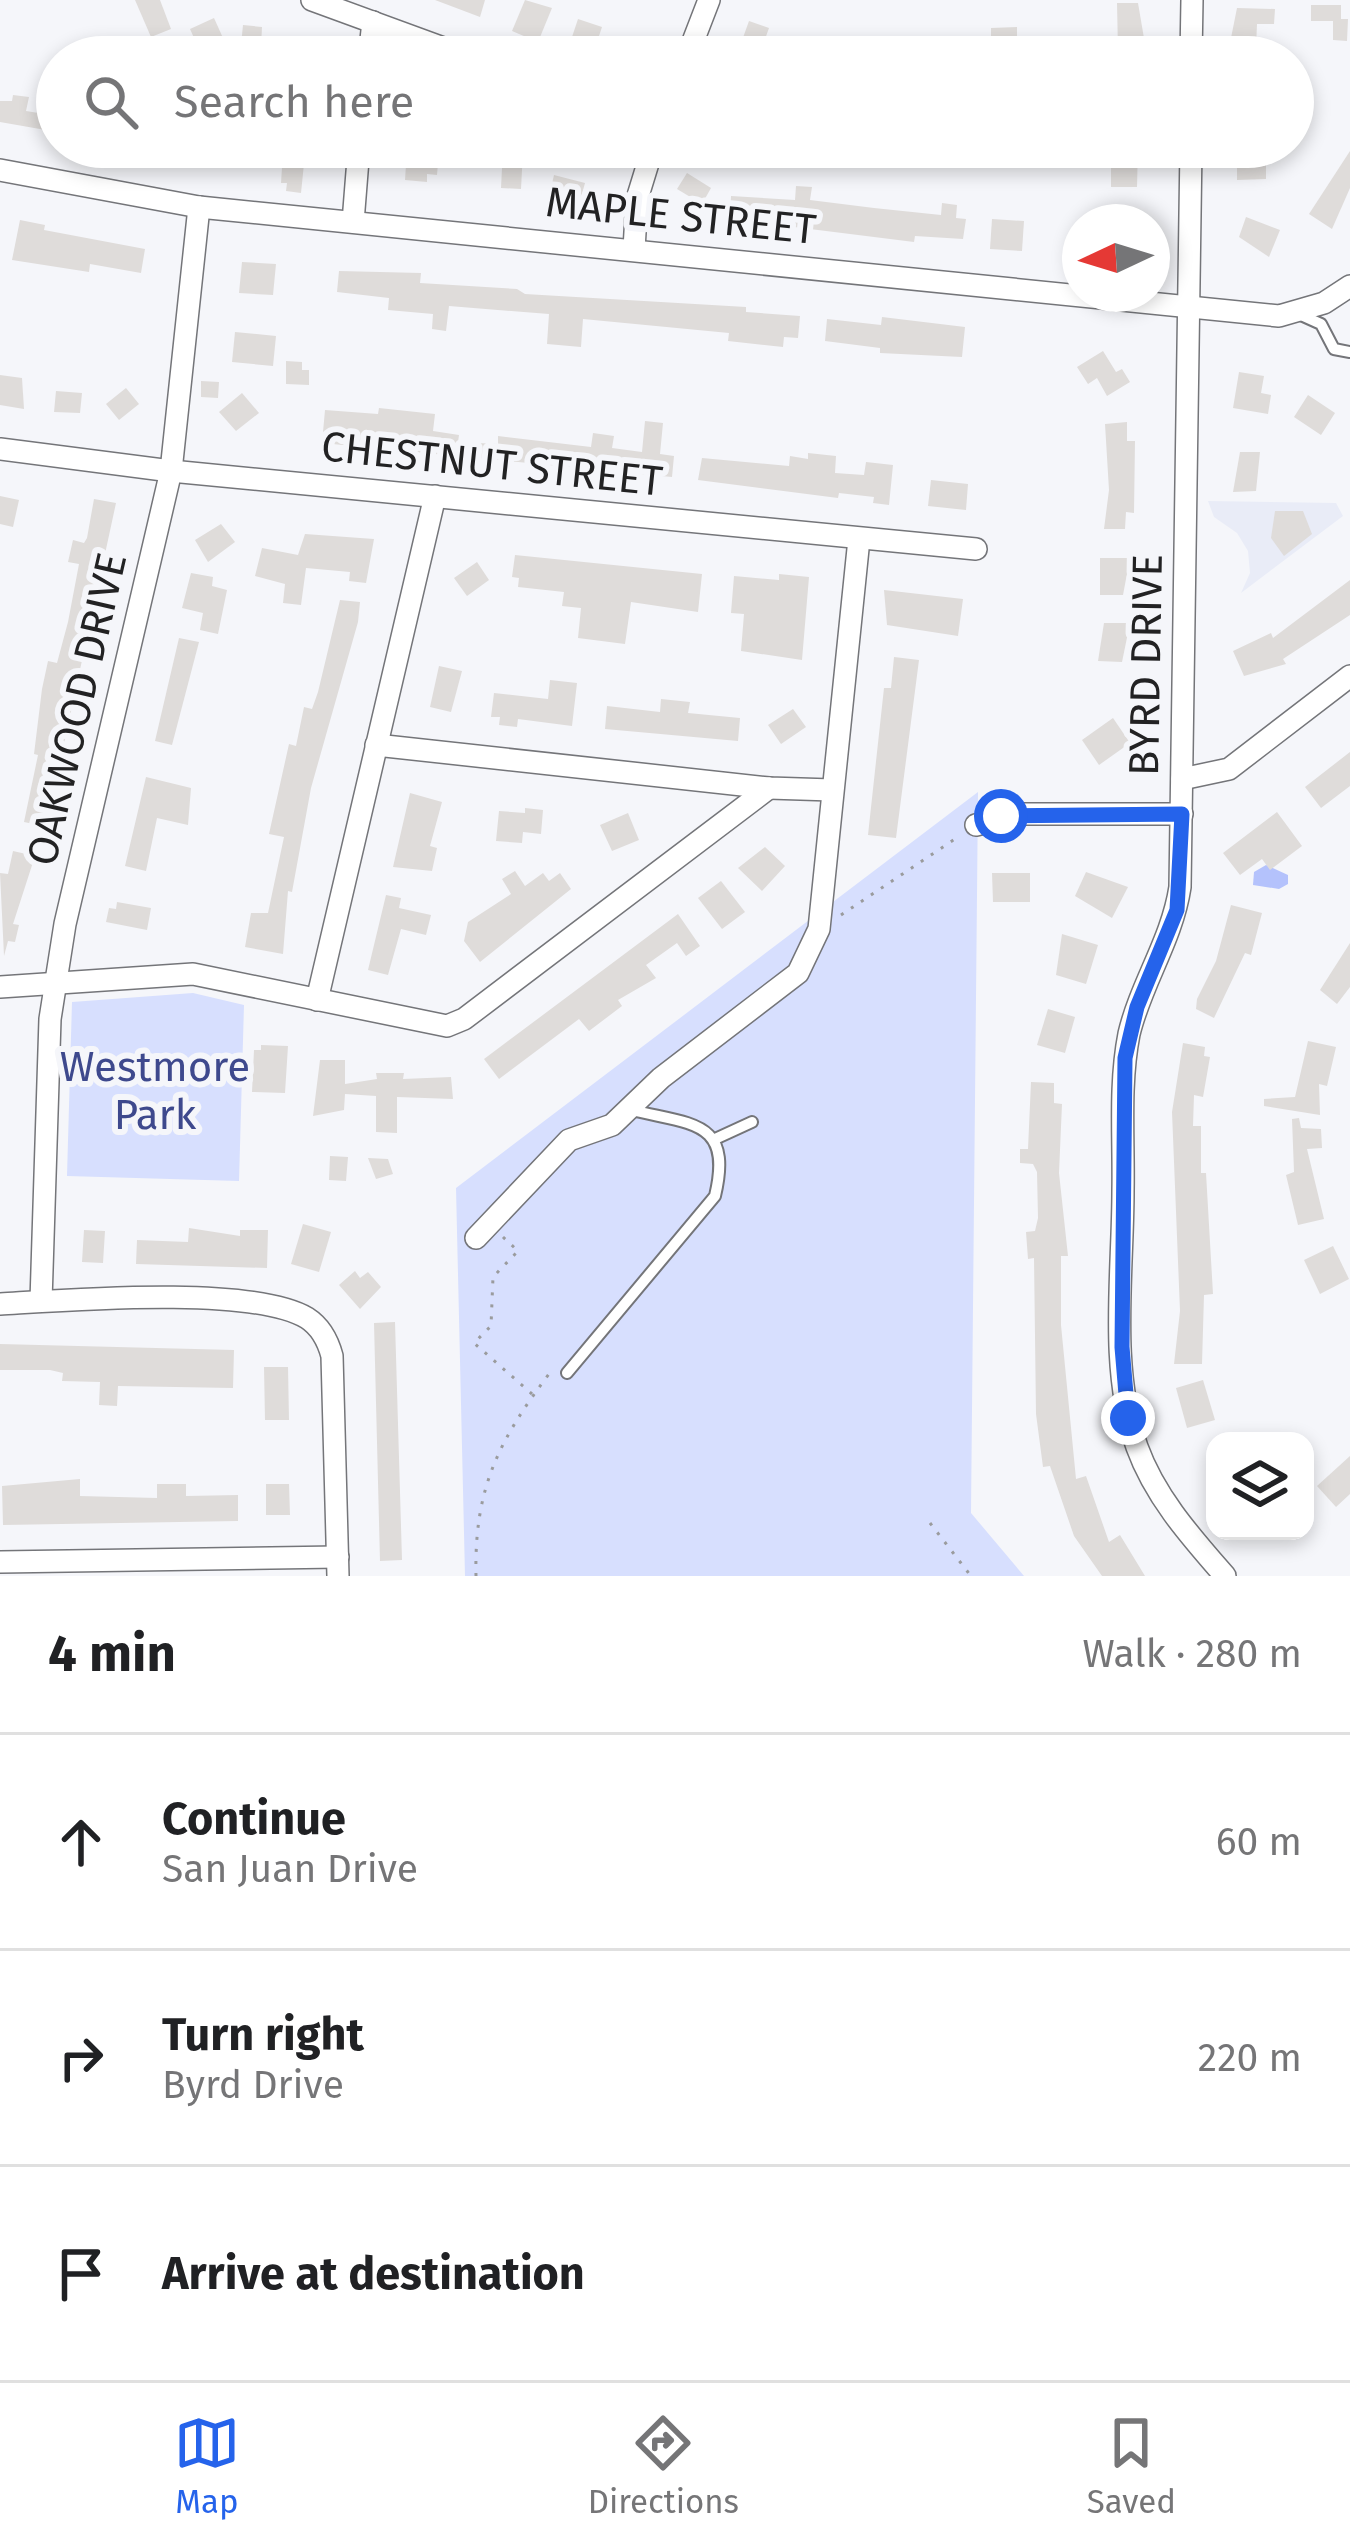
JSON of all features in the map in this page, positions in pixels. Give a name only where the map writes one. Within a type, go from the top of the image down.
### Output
[{"type":"street","points":[[312,0],[411,36]]},
{"type":"street","points":[[695,36],[709,0]]},
{"type":"street","points":[[1191,36],[1192,0]]},
{"type":"street","points":[[371,36],[373,22]]},
{"type":"street","points":[[353,221],[357,168]]},
{"type":"street","points":[[634,249],[637,199],[647,168]]},
{"type":"street","name":"BYRD DRIVE","points":[[1191,168],[1177,910],[1137,1007],[1125,1058],[1124,1392],[1136,1444],[1157,1489],[1225,1576]]},
{"type":"street","name":"MAPLE STREET","points":[[0,170],[199,208],[1298,313]]},
{"type":"street","name":"OAKWOOD DRIVE","points":[[41,1301],[49,1042],[56,983],[171,471],[199,208]]},
{"type":"street","points":[[1298,313],[1350,286]]},
{"type":"street","name":"CHESTNUT STREET","points":[[0,449],[171,471],[976,549]]},
{"type":"street","points":[[316,1000],[436,496]]},
{"type":"street","points":[[482,1231],[568,1140],[612,1125],[798,973],[819,929],[859,539]]},
{"type":"street","points":[[1182,779],[1229,769],[1350,676]]},
{"type":"street","points":[[376,745],[769,788],[832,790]]},
{"type":"street","points":[[0,987],[194,974],[432,1027],[464,1019],[769,788]]},
{"type":"street","points":[[976,824],[1020,814],[1182,814]]},
{"type":"street","points":[[0,1304],[241,1302],[307,1318],[325,1336],[332,1356],[338,1566],[0,1562]]},
{"type":"lane","points":[[1298,313],[1321,324],[1334,349],[1350,352]]},
{"type":"lane","points":[[568,1373],[710,1208],[722,1169],[708,1130],[629,1109]]},
{"type":"lane","points":[[715,1139],[752,1122]]},
{"type":"path","points":[[819,929],[976,824]]},
{"type":"path","points":[[482,1231],[518,1251],[493,1277],[491,1326],[474,1342],[533,1395]]},
{"type":"path","points":[[476,1576],[476,1511],[505,1439],[556,1366],[568,1373]]},
{"type":"path","points":[[930,1523],[970,1576]]},
{"type":"shaded area","points":[[1208,501],[1336,503],[1343,516],[1241,593],[1250,573],[1248,551],[1237,533],[1214,517]]},
{"type":"green space","points":[[978,792],[971,1513],[1024,1576],[465,1576],[456,1188]]},
{"type":"green space","name":"Westmore Park","points":[[193,993],[244,1005],[239,1181],[67,1176],[72,1002]]},
{"type":"water","points":[[1266,865],[1288,875],[1288,884],[1279,889],[1253,885],[1254,872]]},
{"type":"building","points":[[135,0],[160,0],[171,29],[151,36]]},
{"type":"building","points":[[435,0],[485,0],[480,17]]},
{"type":"building","points":[[525,0],[552,8],[540,36],[512,31]]},
{"type":"building","points":[[1117,3],[1138,3],[1144,36],[1118,36]]},
{"type":"building","points":[[1311,5],[1341,5],[1341,19],[1348,19],[1347,41],[1333,40],[1333,21],[1311,21]]},
{"type":"building","points":[[1237,8],[1275,9],[1274,24],[1257,24],[1256,36],[1231,36]]},
{"type":"building","points":[[214,18],[222,36],[193,36],[190,29]]},
{"type":"building","points":[[578,19],[602,27],[599,36],[572,36]]},
{"type":"building","points":[[749,21],[769,28],[766,36],[744,36]]},
{"type":"building","points":[[243,25],[262,27],[262,36],[242,36]]},
{"type":"building","points":[[1017,27],[1017,36],[991,36],[991,28]]},
{"type":"building","points":[[13,95],[29,97],[26,111],[36,113],[36,128],[0,122],[0,101],[12,101]]},
{"type":"building","points":[[1350,151],[1350,188],[1332,229],[1309,214]]},
{"type":"building","points":[[282,168],[304,168],[301,193],[286,191],[287,183],[281,183]]},
{"type":"building","points":[[406,168],[438,168],[437,175],[427,174],[427,182],[405,180]]},
{"type":"building","points":[[502,168],[522,168],[521,189],[501,188]]},
{"type":"building","points":[[1111,168],[1137,168],[1137,187],[1111,187]]},
{"type":"building","points":[[1237,168],[1266,168],[1266,179],[1237,180]]},
{"type":"building","points":[[687,173],[711,188],[702,204],[677,189]]},
{"type":"building","points":[[554,175],[585,183],[577,212],[547,205]]},
{"type":"building","points":[[796,186],[812,187],[810,200],[874,208],[941,215],[942,203],[957,205],[956,218],[966,219],[963,239],[915,236],[914,242],[730,219],[731,196],[795,200]]},
{"type":"building","points":[[1246,217],[1280,230],[1269,257],[1239,237]]},
{"type":"building","points":[[992,219],[1024,221],[1022,251],[990,249]]},
{"type":"building","points":[[20,220],[45,225],[44,230],[145,249],[141,273],[90,264],[89,272],[12,260]]},
{"type":"building","points":[[242,262],[276,264],[273,295],[239,293]]},
{"type":"building","points":[[339,271],[421,273],[420,283],[517,289],[525,294],[746,307],[746,312],[800,316],[798,338],[784,337],[783,347],[728,341],[729,333],[583,319],[581,347],[547,344],[549,314],[449,306],[446,331],[432,329],[433,314],[388,310],[389,298],[337,292]]},
{"type":"building","points":[[882,317],[965,327],[962,357],[880,353],[880,348],[825,341],[827,319],[881,325]]},
{"type":"building","points":[[235,332],[276,336],[273,366],[232,362]]},
{"type":"building","points":[[1103,351],[1116,372],[1122,369],[1130,382],[1107,396],[1097,378],[1088,384],[1077,367]]},
{"type":"building","points":[[286,361],[302,362],[302,370],[309,370],[309,385],[286,384]]},
{"type":"building","points":[[1239,372],[1264,376],[1261,393],[1271,395],[1268,414],[1233,408]]},
{"type":"building","points":[[0,375],[22,378],[24,409],[0,405]]},
{"type":"building","points":[[201,381],[219,382],[218,398],[201,397]]},
{"type":"building","points":[[126,388],[139,404],[119,420],[106,404]]},
{"type":"building","points":[[56,391],[82,393],[80,413],[54,412]]},
{"type":"building","points":[[242,393],[259,413],[236,431],[219,412]]},
{"type":"building","points":[[1308,395],[1335,413],[1321,435],[1294,417]]},
{"type":"building","points":[[379,408],[435,414],[433,431],[459,435],[458,442],[498,444],[498,436],[591,447],[593,433],[614,436],[612,448],[642,452],[645,421],[663,423],[660,454],[674,456],[672,477],[322,443],[325,410],[378,414]]},
{"type":"building","points":[[1127,422],[1127,441],[1135,441],[1134,513],[1126,512],[1125,529],[1104,529],[1109,490],[1105,424]]},
{"type":"building","points":[[1240,452],[1260,452],[1256,491],[1233,492]]},
{"type":"building","points":[[808,453],[836,456],[835,473],[864,475],[866,462],[893,465],[889,505],[873,503],[874,497],[839,493],[838,498],[698,480],[702,458],[789,466],[790,456],[808,459]]},
{"type":"building","points":[[931,480],[968,484],[966,510],[928,506]]},
{"type":"building","points":[[0,496],[19,500],[13,527],[0,524]]},
{"type":"building","points":[[94,499],[116,503],[62,753],[52,751],[48,779],[53,780],[43,826],[24,822],[38,755],[34,754],[42,689],[48,661],[57,663],[68,622],[79,564],[68,562],[73,540],[84,543],[87,538]]},
{"type":"building","points":[[1275,511],[1303,511],[1312,534],[1284,556],[1271,538]]},
{"type":"building","points":[[221,524],[235,542],[208,562],[195,540]]},
{"type":"building","points":[[305,534],[374,539],[366,583],[349,581],[350,572],[306,568],[301,605],[283,603],[285,584],[255,576],[262,548],[298,555]]},
{"type":"building","points":[[515,555],[702,574],[698,612],[631,602],[625,644],[578,638],[581,608],[562,606],[564,592],[518,587],[519,578],[512,577]]},
{"type":"building","points":[[1100,558],[1130,558],[1123,595],[1100,595]]},
{"type":"building","points":[[477,562],[489,580],[467,596],[454,578]]},
{"type":"building","points":[[191,573],[213,577],[212,586],[227,590],[218,634],[200,630],[203,613],[182,608]]},
{"type":"building","points":[[779,574],[809,577],[802,660],[741,651],[744,614],[731,613],[734,576],[779,580]]},
{"type":"building","points":[[1350,580],[1350,615],[1283,659],[1286,664],[1244,676],[1233,651],[1271,633],[1273,638]]},
{"type":"building","points":[[884,590],[963,599],[958,636],[887,625]]},
{"type":"building","points":[[340,600],[360,602],[358,622],[311,788],[292,892],[288,891],[283,954],[245,947],[251,913],[268,913],[284,837],[269,834],[289,744],[296,746],[304,707],[312,709]]},
{"type":"building","points":[[1104,623],[1130,623],[1122,662],[1098,661]]},
{"type":"building","points":[[179,638],[199,642],[172,745],[155,741]]},
{"type":"building","points":[[894,657],[919,660],[896,838],[868,835],[884,688],[891,688]]},
{"type":"building","points":[[439,666],[462,671],[451,712],[430,707]]},
{"type":"building","points":[[550,680],[577,683],[572,726],[518,719],[517,727],[499,725],[500,717],[491,717],[494,693],[548,699]]},
{"type":"building","points":[[661,699],[690,702],[688,713],[740,718],[738,741],[605,729],[607,706],[660,712]]},
{"type":"building","points":[[793,709],[806,727],[781,744],[768,725]]},
{"type":"building","points":[[1113,718],[1130,743],[1099,765],[1082,740]]},
{"type":"building","points":[[1350,752],[1350,786],[1321,808],[1305,787]]},
{"type":"building","points":[[146,777],[191,788],[188,825],[157,818],[146,871],[125,866]]},
{"type":"building","points":[[410,793],[442,802],[430,846],[437,848],[432,871],[393,867]]},
{"type":"building","points":[[525,808],[543,810],[541,834],[523,832],[522,843],[496,841],[499,811],[525,813]]},
{"type":"building","points":[[1277,812],[1302,846],[1270,870],[1262,859],[1240,875],[1223,853]]},
{"type":"building","points":[[628,813],[639,840],[612,851],[600,825]]},
{"type":"building","points":[[765,847],[785,866],[762,891],[738,868]]},
{"type":"building","points":[[13,851],[35,856],[13,924],[19,925],[15,942],[8,941],[4,956],[0,873],[8,874]]},
{"type":"building","points":[[515,871],[525,886],[543,873],[549,881],[560,873],[571,889],[480,962],[464,941],[468,922],[511,894],[502,879]]},
{"type":"building","points":[[1086,872],[1128,887],[1112,918],[1075,896]]},
{"type":"building","points":[[992,873],[1030,873],[1030,902],[993,902]]},
{"type":"building","points":[[721,881],[745,912],[722,929],[698,898]]},
{"type":"building","points":[[386,895],[401,898],[399,908],[431,915],[426,935],[401,929],[388,975],[368,970]]},
{"type":"building","points":[[117,902],[151,908],[147,930],[106,922],[109,908],[116,909]]},
{"type":"building","points":[[1231,905],[1262,913],[1251,955],[1245,953],[1214,1018],[1196,1009],[1197,999],[1216,961]]},
{"type":"building","points":[[678,914],[700,946],[686,956],[677,943],[646,965],[656,978],[618,1000],[622,1006],[589,1031],[579,1019],[499,1079],[484,1059]]},
{"type":"building","points":[[1062,934],[1098,945],[1086,984],[1056,975]]},
{"type":"building","points":[[1350,943],[1350,987],[1337,1004],[1320,990]]},
{"type":"building","points":[[1048,1009],[1075,1017],[1065,1053],[1037,1045]]},
{"type":"building","points":[[1308,1041],[1336,1047],[1327,1086],[1319,1084],[1320,1115],[1264,1106],[1264,1099],[1295,1097]]},
{"type":"building","points":[[1183,1043],[1205,1047],[1204,1056],[1210,1057],[1203,1097],[1194,1095],[1193,1126],[1201,1126],[1213,1294],[1204,1295],[1202,1364],[1174,1364],[1180,1311],[1172,1112]]},
{"type":"building","points":[[261,1045],[288,1046],[285,1093],[252,1092],[254,1050],[261,1050]]},
{"type":"building","points":[[320,1060],[345,1060],[345,1084],[377,1079],[376,1073],[404,1073],[403,1079],[451,1077],[453,1099],[397,1097],[397,1133],[376,1132],[376,1096],[345,1094],[344,1110],[313,1116]]},
{"type":"building","points":[[1031,1082],[1054,1083],[1054,1103],[1062,1104],[1059,1173],[1068,1256],[1061,1256],[1061,1325],[1076,1479],[1086,1476],[1109,1542],[1120,1535],[1145,1576],[1102,1576],[1074,1536],[1050,1466],[1043,1467],[1036,1414],[1034,1258],[1028,1259],[1026,1232],[1035,1231],[1038,1218],[1037,1172],[1033,1164],[1020,1163],[1020,1149],[1028,1149]]},
{"type":"building","points":[[1299,1118],[1301,1128],[1321,1129],[1322,1148],[1307,1149],[1324,1219],[1298,1225],[1286,1175],[1294,1172],[1292,1119]]},
{"type":"building","points":[[330,1156],[348,1157],[346,1181],[329,1180]]},
{"type":"building","points":[[368,1158],[388,1159],[393,1174],[376,1179]]},
{"type":"building","points":[[303,1224],[331,1232],[319,1272],[291,1264]]},
{"type":"building","points":[[189,1228],[240,1236],[240,1230],[268,1230],[267,1268],[136,1264],[137,1240],[188,1242]]},
{"type":"building","points":[[84,1230],[105,1231],[103,1263],[82,1262]]},
{"type":"building","points":[[1333,1246],[1349,1279],[1320,1294],[1304,1260]]},
{"type":"building","points":[[355,1271],[360,1278],[368,1272],[381,1287],[360,1309],[339,1285]]},
{"type":"building","points":[[395,1322],[402,1560],[380,1561],[374,1323]]},
{"type":"building","points":[[0,1344],[234,1350],[233,1388],[118,1386],[117,1406],[99,1405],[100,1382],[62,1381],[63,1373],[50,1370],[0,1370]]},
{"type":"building","points":[[264,1367],[288,1367],[289,1420],[265,1420]]},
{"type":"building","points":[[1203,1380],[1215,1420],[1187,1428],[1176,1388]]},
{"type":"building","points":[[1350,1456],[1350,1494],[1336,1507],[1317,1486]]},
{"type":"building","points":[[80,1479],[80,1496],[157,1498],[157,1484],[186,1484],[186,1496],[238,1495],[238,1521],[3,1525],[2,1486]]},
{"type":"building","points":[[266,1484],[289,1484],[290,1515],[266,1515]]},
{"type":"route","points":[[1001,816],[1182,814],[1177,910],[1137,1007],[1125,1058],[1122,1347],[1128,1418]]}]
